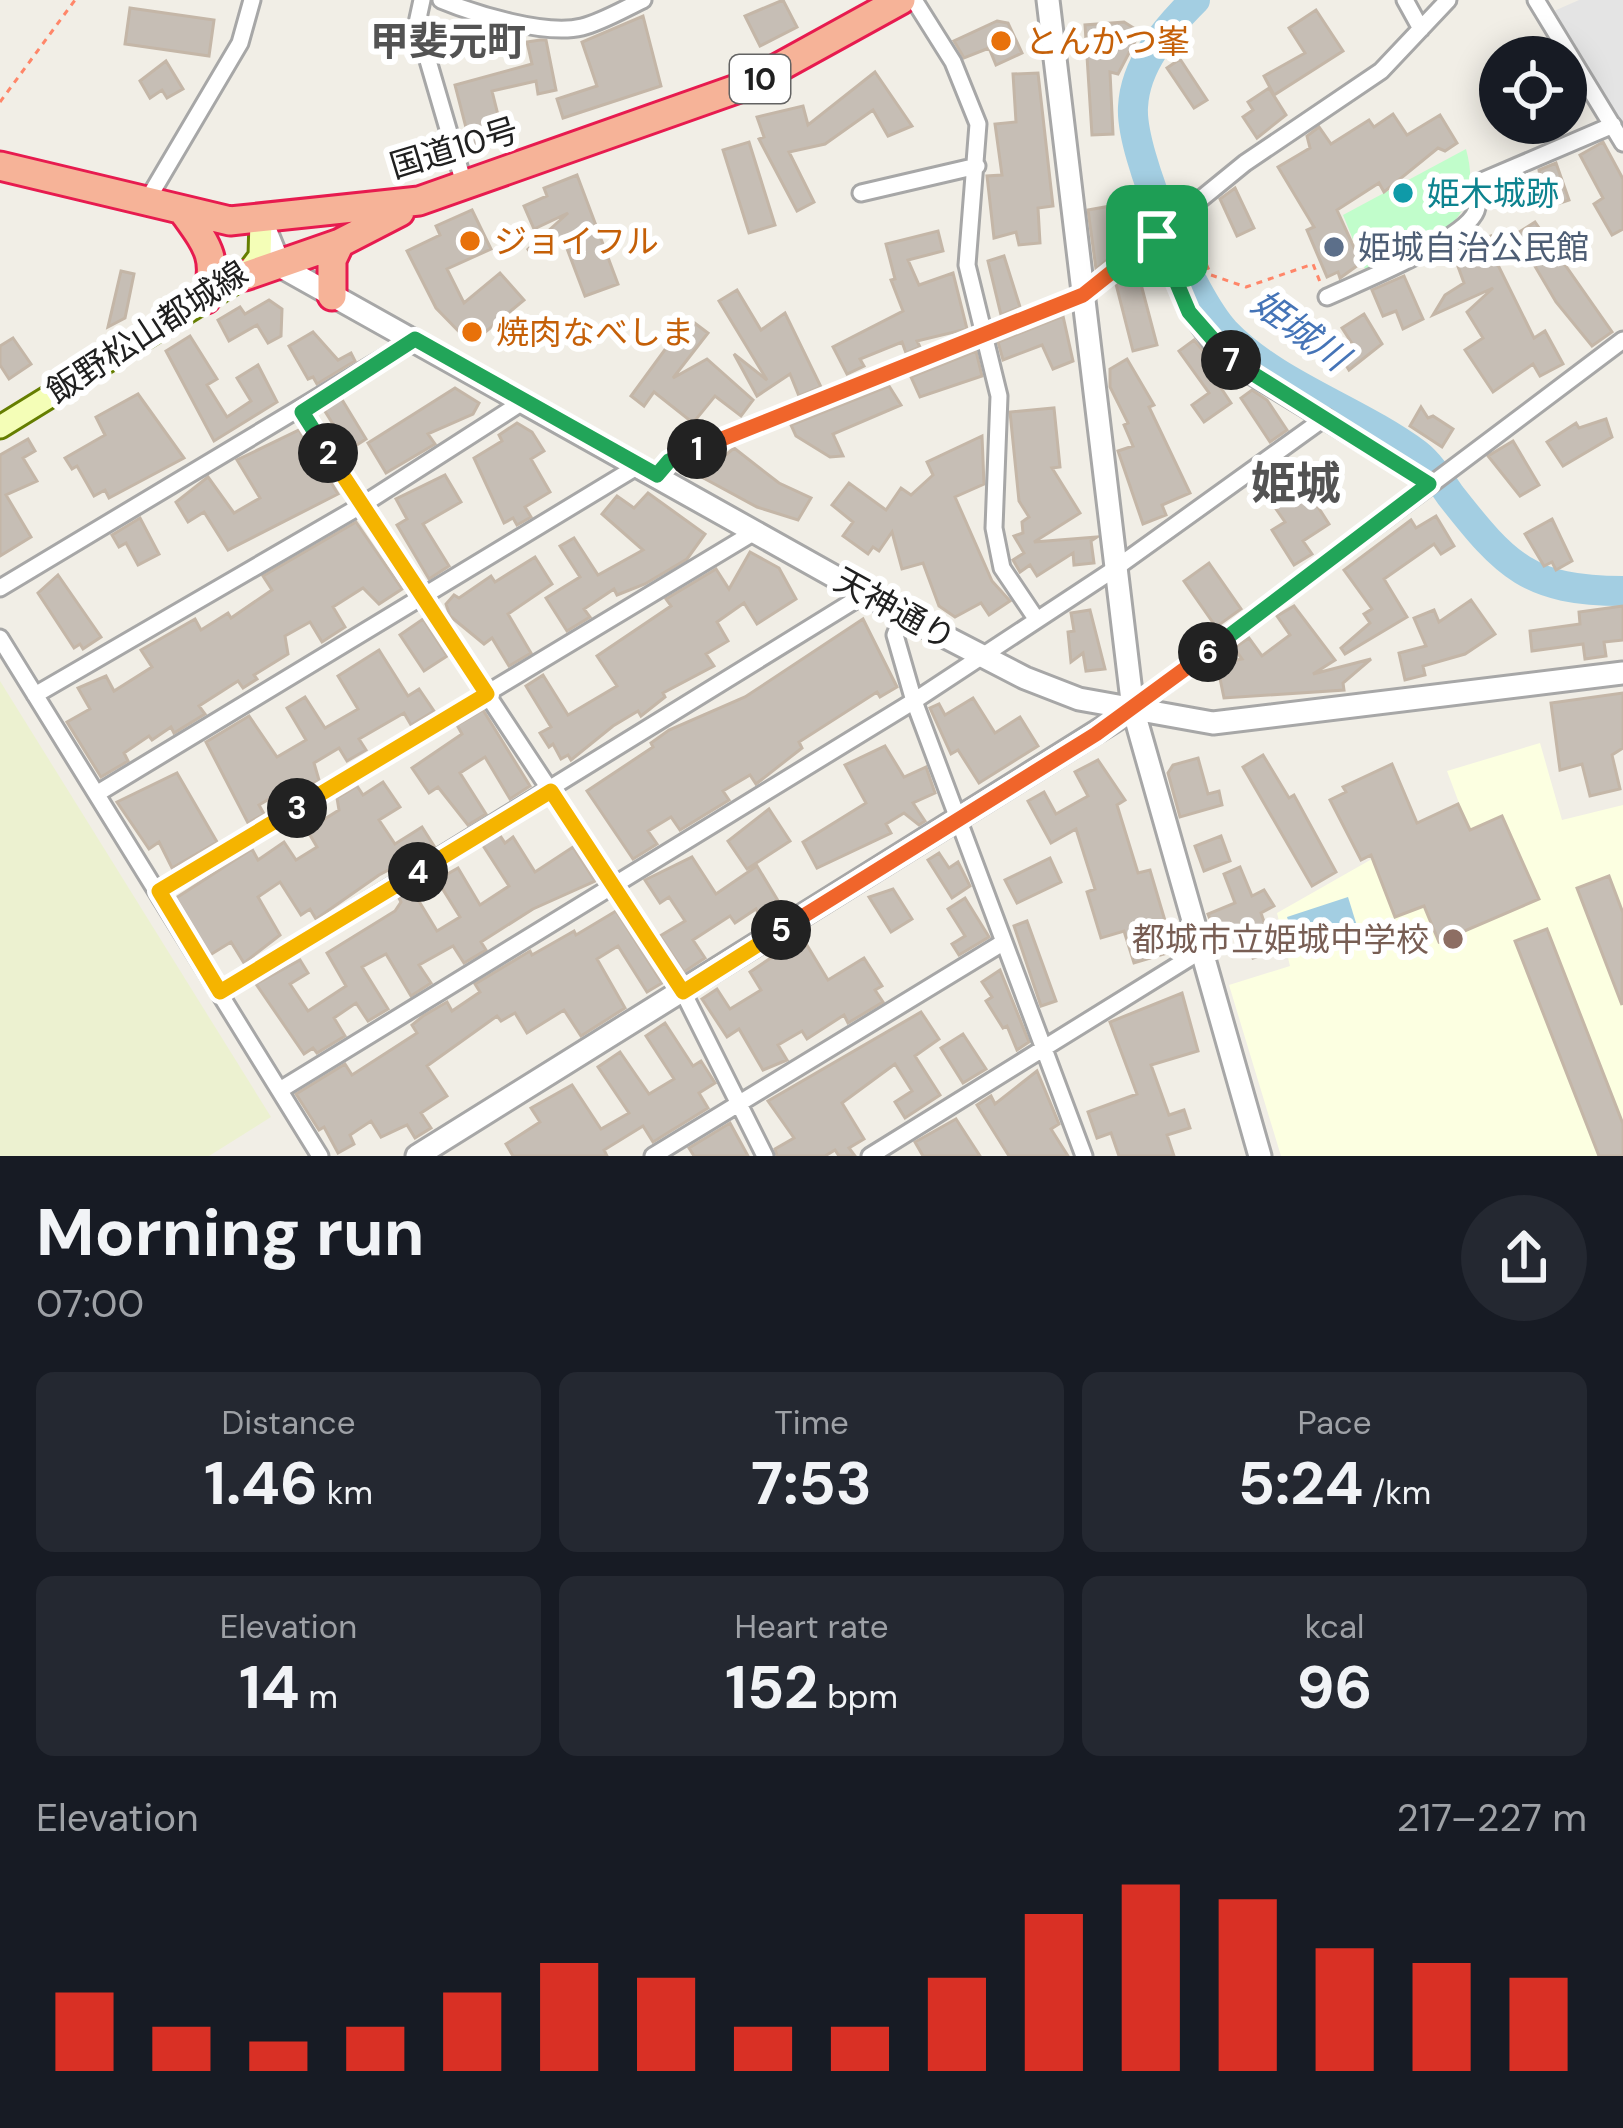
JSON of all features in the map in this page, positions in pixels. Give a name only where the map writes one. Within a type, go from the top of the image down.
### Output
[{"type":"highway","name":"国道10号","points":[[0,166],[185,214],[261,219],[419,201],[745,86],[901,0]]},
{"type":"highway","points":[[245,276],[340,243],[419,201]]},
{"type":"highway","points":[[185,214],[213,252],[215,273],[206,299]]},
{"type":"highway","points":[[332,296],[332,260],[340,243]]},
{"type":"main road","name":"飯野松山都城線","points":[[0,427],[245,276],[260,256],[261,219]]},
{"type":"street","points":[[145,203],[239,43],[252,0]]},
{"type":"street","points":[[422,0],[417,23],[464,187]]},
{"type":"street","points":[[441,0],[501,20],[580,28],[643,0]]},
{"type":"street","points":[[914,0],[953,62],[978,124],[977,166],[966,226],[967,266],[999,396],[994,528],[1002,568],[1037,620]]},
{"type":"street","points":[[1048,0],[1132,709],[1260,1156]]},
{"type":"street","points":[[1405,0],[1420,29]]},
{"type":"street","points":[[98,793],[423,597],[648,471],[1083,295],[1245,163],[1381,71],[1448,0]]},
{"type":"street","points":[[1536,0],[1623,143]]},
{"type":"street","points":[[1327,297],[1402,264],[1469,222],[1477,210],[1480,182],[1613,125]]},
{"type":"street","points":[[861,193],[977,166]]},
{"type":"street","points":[[261,219],[280,266]]},
{"type":"street","points":[[1159,235],[1189,312],[1212,344],[1245,372],[1326,417],[1429,484]]},
{"type":"street","name":"天神通り","points":[[280,266],[903,615],[981,657],[1079,699],[1213,723],[1623,673]]},
{"type":"street","points":[[0,588],[302,412],[415,339]]},
{"type":"street","points":[[418,1156],[1132,709],[1623,340]]},
{"type":"street","points":[[35,695],[362,505],[524,401]]},
{"type":"street","points":[[302,412],[683,992],[765,1156]]},
{"type":"street","points":[[280,1090],[981,657],[1113,570],[1326,417]]},
{"type":"street","points":[[159,891],[756,531]]},
{"type":"street","points":[[220,992],[866,594]]},
{"type":"street","points":[[903,615],[895,635],[914,700],[1084,1156]]},
{"type":"street","points":[[0,638],[320,1156]]},
{"type":"street","points":[[653,1156],[1004,942]]},
{"type":"street","points":[[870,1156],[1199,952]]},
{"type":"path","points":[[0,102],[75,0]]},
{"type":"path","points":[[1184,214],[1211,275],[1246,287],[1312,264],[1327,297]]},
{"type":"shaded area","points":[[1579,0],[1623,0],[1623,130],[1587,68],[1587,36],[1568,36],[1554,11]]},
{"type":"shaded area","points":[[0,681],[271,1117],[209,1156],[0,1156]]},
{"type":"shaded area","name":"都城市立姫城中学校","points":[[1540,743],[1562,820],[1623,805],[1623,1156],[1281,1156],[1229,985],[1290,966],[1277,913],[1386,851],[1465,819],[1447,771]]},
{"type":"green space","points":[[1466,149],[1468,197],[1459,214],[1430,242],[1367,274],[1343,215]]},
{"type":"water","points":[[1348,897],[1357,926],[1296,946],[1287,917]]},
{"type":"building","points":[[783,0],[797,27],[760,46],[745,16]]},
{"type":"building","points":[[130,8],[214,20],[209,56],[125,44]]},
{"type":"building","points":[[1316,10],[1343,51],[1274,95],[1264,76],[1305,53],[1289,28]]},
{"type":"building","points":[[643,16],[661,86],[563,118],[557,99],[597,86],[582,42]]},
{"type":"building","name":"とんかつ峯","points":[[997,21],[1008,23],[1022,53],[996,65],[989,48],[964,58],[954,41]]},
{"type":"building","points":[[1124,22],[1140,32],[1118,74],[1110,72],[1113,134],[1092,135],[1085,25]]},
{"type":"building","points":[[546,40],[556,90],[538,94],[536,81],[492,91],[504,139],[471,147],[455,85],[532,64],[527,42]]},
{"type":"building","points":[[1180,59],[1207,100],[1194,108],[1167,68]]},
{"type":"building","points":[[166,61],[183,89],[167,98],[162,90],[150,98],[140,81]]},
{"type":"building","points":[[875,72],[912,126],[888,136],[873,110],[825,144],[789,152],[814,202],[797,211],[759,139],[764,137],[757,117],[803,106],[808,125]]},
{"type":"building","points":[[1038,73],[1053,206],[1038,208],[1040,243],[1019,245],[1016,232],[994,238],[987,176],[1002,175],[995,124],[1016,122],[1013,74]]},
{"type":"building","points":[[1269,88],[1286,115],[1257,138],[1243,117],[1253,110],[1248,102]]},
{"type":"building","points":[[1393,114],[1407,135],[1440,115],[1457,143],[1445,151],[1438,148],[1384,192],[1379,183],[1337,210],[1361,263],[1340,278],[1338,272],[1327,277],[1307,230],[1314,227],[1278,167],[1310,148],[1307,136],[1319,127],[1331,144],[1369,120],[1374,127]]},
{"type":"building","points":[[749,142],[775,225],[749,233],[723,150]]},
{"type":"building","points":[[1603,142],[1623,179],[1623,229],[1612,235],[1594,204],[1603,198],[1580,155]]},
{"type":"building","points":[[1556,163],[1569,200],[1545,208],[1539,170]]},
{"type":"building","points":[[577,175],[618,284],[585,296],[563,238],[527,250],[568,213],[534,229],[524,206],[547,196],[544,188]]},
{"type":"building","points":[[1235,188],[1254,228],[1237,236],[1220,199]]},
{"type":"building","points":[[1110,206],[1114,228],[1128,226],[1131,241],[1096,269],[1088,210]]},
{"type":"building","points":[[472,210],[491,249],[447,269],[464,303],[500,273],[524,300],[471,344],[436,308],[407,251],[440,235],[436,226]]},
{"type":"building","points":[[1535,222],[1612,332],[1592,346],[1556,302],[1516,234]]},
{"type":"building","points":[[938,231],[943,251],[908,260],[919,285],[953,273],[967,329],[917,341],[920,347],[906,353],[902,342],[860,359],[864,366],[847,374],[833,347],[903,311],[891,280],[895,279],[886,244]]},
{"type":"building","points":[[1491,236],[1498,254],[1493,255],[1534,338],[1545,331],[1563,364],[1540,376],[1533,364],[1493,392],[1465,350],[1483,338],[1467,312],[1493,288],[1433,315],[1445,295],[1464,283],[1452,250]]},
{"type":"building","points":[[1004,256],[1020,307],[1001,315],[988,261]]},
{"type":"building","points":[[121,271],[134,274],[125,318],[108,327]]},
{"type":"building","points":[[1138,273],[1157,345],[1133,351],[1116,284]]},
{"type":"building","points":[[1404,276],[1423,319],[1403,329],[1396,311],[1383,316],[1372,290]]},
{"type":"building","points":[[737,290],[761,330],[785,313],[821,387],[799,396],[790,374],[757,396],[734,354],[767,380],[719,301]]},
{"type":"building","points":[[269,300],[282,309],[281,336],[268,343],[257,325],[229,341],[218,320],[240,307],[245,314]]},
{"type":"building","points":[[1364,314],[1382,344],[1349,370],[1341,357],[1355,348],[1342,328]]},
{"type":"building","points":[[1063,316],[1073,361],[1053,369],[1042,345],[1003,360],[998,342]]},
{"type":"building","points":[[688,318],[708,333],[673,378],[707,359],[753,400],[741,416],[715,396],[693,423],[654,392],[644,406],[631,396]]},
{"type":"building","points":[[313,332],[338,360],[351,353],[355,361],[317,384],[313,377],[308,379],[289,346]]},
{"type":"building","points":[[190,336],[217,379],[207,385],[227,417],[251,401],[237,378],[258,365],[277,402],[214,441],[166,351]]},
{"type":"building","points":[[13,338],[31,364],[9,379],[0,365],[0,346]]},
{"type":"building","points":[[1194,340],[1223,374],[1215,379],[1231,403],[1204,422],[1192,405],[1209,393],[1179,351]]},
{"type":"building","points":[[976,351],[982,376],[920,397],[911,377]]},
{"type":"building","points":[[1127,359],[1154,405],[1149,407],[1190,493],[1162,505],[1166,515],[1143,524],[1118,451],[1133,446],[1124,425],[1128,423],[1110,387],[1110,369]]},
{"type":"building","points":[[889,386],[901,405],[833,434],[843,456],[830,457],[796,436],[791,425]]},
{"type":"building","points":[[455,388],[479,403],[473,414],[428,434],[435,444],[386,473],[368,443]]},
{"type":"building","points":[[1252,390],[1267,400],[1287,430],[1270,442],[1241,398]]},
{"type":"building","points":[[138,394],[184,458],[109,498],[105,490],[94,496],[77,466],[72,469],[65,458],[105,435],[96,417]]},
{"type":"building","points":[[341,398],[366,439],[349,450],[323,408]]},
{"type":"building","points":[[1421,407],[1428,418],[1433,416],[1453,429],[1442,447],[1410,426]]},
{"type":"building","points":[[1054,408],[1060,467],[1052,468],[1080,513],[1034,542],[1097,537],[1091,541],[1094,563],[1074,565],[1073,553],[1037,576],[1030,565],[1020,572],[1013,560],[1024,553],[1014,536],[1023,533],[1022,522],[1029,517],[1019,501],[1010,412]]},
{"type":"building","points":[[1606,419],[1612,437],[1563,466],[1547,442],[1576,423],[1579,428]]},
{"type":"building","points":[[517,423],[532,432],[544,451],[531,459],[550,492],[525,507],[531,517],[517,525],[513,518],[504,523],[474,458],[502,441],[499,435]]},
{"type":"building","points":[[299,430],[338,494],[228,550],[204,512],[188,522],[176,502],[208,477],[234,513],[260,498],[237,460]]},
{"type":"building","points":[[982,436],[984,484],[955,497],[992,581],[1010,601],[989,615],[981,603],[955,617],[939,606],[923,563],[902,569],[892,532],[879,551],[873,547],[868,554],[843,536],[853,522],[832,505],[849,483],[886,510],[901,488],[911,495],[933,475],[927,462]]},
{"type":"building","points":[[28,439],[35,451],[23,458],[37,481],[6,495],[31,537],[0,556],[0,455]]},
{"type":"building","points":[[1513,441],[1539,485],[1520,496],[1488,456]]},
{"type":"building","points":[[734,448],[779,483],[811,498],[798,520],[757,507],[685,468],[703,460],[713,466]]},
{"type":"building","points":[[1302,461],[1319,486],[1309,493],[1329,524],[1303,541],[1312,554],[1294,565],[1272,530],[1285,522],[1261,487]]},
{"type":"building","points":[[445,475],[461,502],[423,524],[449,566],[429,579],[397,525],[407,519],[396,499]]},
{"type":"building","points":[[648,493],[705,534],[687,559],[645,584],[617,595],[614,589],[584,609],[590,617],[567,631],[546,598],[580,577],[560,546],[574,538],[598,575],[643,550],[602,514],[617,496],[634,508]]},
{"type":"building","points":[[1436,516],[1454,546],[1441,554],[1434,544],[1384,579],[1407,617],[1345,654],[1341,648],[1370,623],[1364,614],[1372,609],[1344,570],[1411,520],[1416,528]]},
{"type":"building","points":[[140,518],[159,554],[138,565],[126,543],[119,547],[112,535]]},
{"type":"building","points":[[1552,519],[1572,561],[1556,570],[1552,562],[1544,566],[1525,534]]},
{"type":"building","points":[[356,522],[402,589],[379,604],[363,588],[333,607],[345,627],[322,642],[310,622],[285,636],[288,654],[254,675],[257,679],[243,688],[238,681],[199,706],[205,714],[174,733],[171,727],[152,740],[149,736],[124,753],[128,761],[101,777],[67,722],[90,709],[78,688],[106,676],[114,691],[152,667],[141,650],[195,619],[201,630],[228,613],[231,618],[272,590],[263,576]]},
{"type":"building","points":[[750,552],[779,568],[796,599],[757,624],[744,603],[717,622],[728,641],[706,654],[714,666],[663,693],[665,697],[641,716],[638,711],[613,726],[571,760],[568,755],[561,759],[540,733],[551,727],[526,686],[543,675],[568,715],[617,686],[597,656],[671,606],[666,599],[716,569],[729,589]]},
{"type":"building","points":[[535,557],[552,584],[508,614],[531,653],[509,666],[492,638],[484,644],[450,616],[446,604],[454,595],[459,598],[491,576],[495,582]]},
{"type":"building","points":[[1209,563],[1241,609],[1216,627],[1184,581]]},
{"type":"building","points":[[58,575],[101,637],[83,649],[80,644],[74,648],[38,593]]},
{"type":"building","points":[[1471,600],[1495,634],[1465,654],[1423,666],[1425,675],[1405,680],[1399,653],[1426,646],[1414,618],[1434,610],[1439,622]]},
{"type":"building","points":[[1294,606],[1335,660],[1313,674],[1371,659],[1343,683],[1344,690],[1224,698],[1217,664],[1242,659],[1234,648],[1249,638],[1262,656],[1290,635],[1277,616]]},
{"type":"building","points":[[1623,606],[1623,640],[1604,642],[1606,656],[1585,659],[1583,644],[1532,651],[1530,631],[1580,624],[1579,612]]},
{"type":"building","points":[[1090,610],[1105,669],[1086,671],[1083,653],[1071,662],[1068,632],[1074,631],[1071,613]]},
{"type":"building","points":[[423,619],[447,656],[424,671],[400,635]]},
{"type":"building","points":[[863,619],[897,687],[880,697],[877,692],[799,742],[802,748],[756,784],[750,775],[723,791],[729,800],[680,830],[671,817],[648,831],[657,844],[633,859],[587,791],[653,747],[651,743],[669,730],[745,697]]},
{"type":"building","points":[[379,650],[408,696],[419,689],[434,711],[411,725],[404,713],[359,739],[366,750],[347,761],[339,748],[314,763],[319,780],[306,788],[301,780],[259,805],[264,814],[248,823],[206,742],[249,716],[277,757],[306,740],[287,708],[305,697],[325,728],[358,709],[338,676]]},
{"type":"building","points":[[1623,693],[1623,748],[1612,755],[1620,789],[1590,796],[1582,764],[1560,770],[1551,703]]},
{"type":"building","points":[[973,698],[995,733],[1020,717],[1038,746],[979,783],[958,750],[951,754],[930,708],[939,704],[945,715]]},
{"type":"building","points":[[483,710],[530,786],[510,799],[485,757],[460,773],[486,814],[468,825],[438,787],[429,793],[412,768],[462,734],[457,725]]},
{"type":"building","points":[[885,746],[904,777],[926,767],[935,793],[913,803],[925,821],[919,825],[904,813],[886,824],[891,833],[817,868],[803,842],[866,803],[845,765]]},
{"type":"building","points":[[1263,755],[1289,798],[1294,795],[1336,872],[1312,886],[1243,767]]},
{"type":"building","points":[[1198,758],[1208,794],[1219,791],[1222,805],[1180,817],[1168,773],[1173,765]]},
{"type":"building","points":[[1098,760],[1125,800],[1117,805],[1138,873],[1150,870],[1174,951],[1134,963],[1124,931],[1101,938],[1087,892],[1095,889],[1076,829],[1051,843],[1028,801],[1044,792],[1056,814],[1088,796],[1075,772]]},
{"type":"building","points":[[1392,764],[1417,823],[1458,804],[1470,830],[1502,816],[1539,899],[1439,942],[1424,906],[1395,917],[1371,855],[1361,860],[1330,800],[1346,792],[1343,787]]},
{"type":"building","points":[[177,773],[217,842],[172,868],[159,842],[149,849],[117,802]]},
{"type":"building","points":[[383,782],[400,807],[379,820],[395,844],[422,827],[434,846],[379,875],[316,919],[310,909],[301,915],[280,882],[258,897],[280,935],[244,963],[231,942],[210,955],[176,898],[252,849],[258,860],[284,842],[296,860],[317,847],[307,830],[339,810],[337,798],[357,786],[363,795]]},
{"type":"building","points":[[769,809],[790,841],[747,869],[728,841]]},
{"type":"building","points":[[499,834],[505,843],[513,837],[535,872],[573,847],[595,881],[533,909],[481,942],[486,950],[464,963],[453,946],[419,965],[431,983],[411,996],[386,954],[362,967],[388,1009],[368,1021],[356,1003],[334,1018],[345,1036],[317,1053],[313,1048],[304,1054],[256,984],[300,960],[308,973],[290,984],[308,1011],[346,986],[327,953],[395,911],[401,902],[398,896],[411,888],[437,931],[460,917],[437,880],[458,868],[480,905],[509,886],[482,844]]},
{"type":"building","points":[[1221,836],[1230,861],[1204,871],[1195,846]]},
{"type":"building","points":[[939,853],[949,868],[958,862],[970,886],[952,898],[928,860]]},
{"type":"building","points":[[692,857],[716,894],[757,866],[783,909],[763,921],[756,909],[735,923],[730,916],[693,940],[705,958],[684,972],[660,936],[685,921],[669,897],[660,903],[645,880]]},
{"type":"building","points":[[1050,858],[1061,882],[1017,903],[1005,880]]},
{"type":"building","points":[[1240,867],[1252,896],[1264,890],[1274,906],[1261,913],[1274,951],[1253,958],[1241,925],[1216,934],[1208,914],[1235,903],[1224,874]]},
{"type":"building","points":[[1609,876],[1623,913],[1622,1005],[1577,888]]},
{"type":"building","points":[[893,889],[912,919],[891,932],[869,897]]},
{"type":"building","points":[[965,898],[989,937],[959,955],[952,944],[965,936],[948,909]]},
{"type":"building","points":[[616,911],[662,983],[647,992],[618,946],[597,959],[625,1008],[581,1036],[564,1010],[527,1033],[515,1013],[501,1021],[497,1016],[427,1066],[447,1096],[421,1113],[431,1128],[415,1138],[407,1125],[381,1137],[371,1121],[350,1135],[354,1144],[338,1153],[324,1127],[319,1130],[296,1094],[345,1064],[352,1075],[417,1033],[412,1025],[423,1016],[447,1002],[452,1011],[480,992],[475,984],[530,951],[532,955],[574,931],[576,935]]},
{"type":"building","points":[[1027,921],[1056,1001],[1041,1006],[1014,926]]},
{"type":"building","points":[[1547,929],[1623,1124],[1623,1156],[1599,1156],[1515,941]]},
{"type":"building","points":[[802,937],[828,980],[864,958],[882,986],[875,990],[883,1002],[848,1023],[844,1015],[807,1039],[802,1031],[778,1045],[787,1060],[763,1070],[739,1029],[727,1037],[702,999],[717,989],[730,1009],[761,990],[750,972]]},
{"type":"building","points":[[1000,970],[1029,1042],[1017,1050],[1007,1026],[1003,1028],[986,1001],[992,997],[982,982]]},
{"type":"building","points":[[1182,993],[1198,1051],[1151,1065],[1169,1115],[1184,1110],[1190,1128],[1167,1135],[1174,1156],[1119,1156],[1111,1133],[1097,1138],[1088,1112],[1137,1094],[1110,1022]]},
{"type":"building","points":[[921,1012],[939,1039],[915,1056],[940,1095],[905,1118],[895,1102],[912,1091],[895,1064],[842,1103],[864,1139],[849,1148],[855,1156],[839,1156],[835,1150],[825,1156],[777,1156],[775,1149],[794,1138],[768,1101]]},
{"type":"building","points":[[665,1023],[693,1066],[701,1061],[715,1083],[699,1093],[708,1108],[653,1142],[643,1126],[604,1150],[607,1156],[513,1156],[506,1144],[540,1122],[531,1108],[572,1085],[601,1129],[629,1113],[598,1067],[620,1052],[649,1094],[674,1079],[646,1036]]},
{"type":"building","points":[[963,1034],[986,1069],[963,1083],[941,1048]]},
{"type":"building","points":[[1037,1071],[1059,1124],[1051,1129],[1068,1156],[1009,1156],[977,1105],[991,1096],[995,1104]]},
{"type":"building","points":[[956,1119],[980,1156],[923,1156],[915,1142]]},
{"type":"building","points":[[730,1123],[748,1156],[694,1156],[689,1148]]},
{"type":"waterway","name":"姫城川","points":[[1195,0],[1146,62],[1133,107],[1152,190],[1211,314],[1245,351],[1268,367],[1417,454],[1488,540],[1522,570],[1564,586],[1623,591]]},
{"type":"place","name":"とんかつ峯","points":[[1001,41]]},
{"type":"place","name":"姫木城跡","points":[[1403,193]]},
{"type":"place","name":"ジョイフル","points":[[470,241]]},
{"type":"place","name":"姫城自治公民館","points":[[1334,247]]},
{"type":"place","name":"焼肉なべしま","points":[[472,332]]},
{"type":"place","name":"都城市立姫城中学校","points":[[1453,939]]},
{"type":"district","name":"甲斐元町","points":[[448,41]]},
{"type":"district","name":"姫城","points":[[1296,483]]},
{"type":"route","points":[[1157,236],[1189,312],[1212,344],[1245,372],[1326,417],[1429,484],[1096,734],[683,992],[551,791],[220,992],[159,891],[487,694],[302,412],[415,339],[657,475],[669,461],[1083,295],[1157,236]]}]
